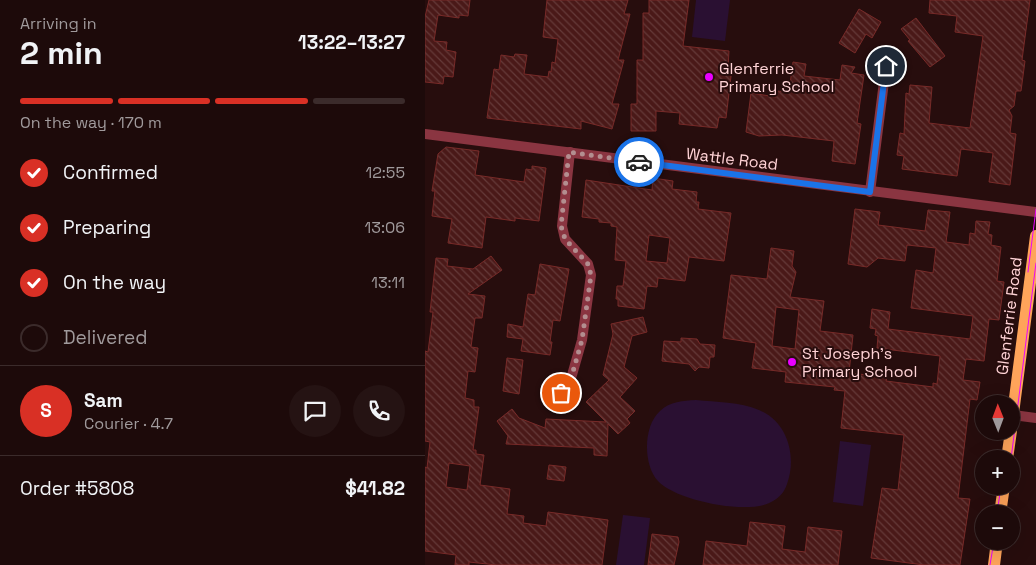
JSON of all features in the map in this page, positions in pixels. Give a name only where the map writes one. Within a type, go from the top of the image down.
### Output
[{"type":"main road","name":"Glenferrie Road","points":[[1016,395],[1036,236]]},
{"type":"main road","points":[[994,565],[996,550]]},
{"type":"street","points":[[870,192],[886,66]]},
{"type":"street","name":"Wattle Road","points":[[425,134],[1036,212]]},
{"type":"street","points":[[561,393],[572,375],[582,340],[591,275],[588,264],[565,239],[561,226],[569,152]]},
{"type":"street","points":[[1020,416],[1036,418]]},
{"type":"shaded area","points":[[696,0],[730,0],[725,41],[692,37]]},
{"type":"shaded area","points":[[696,400],[752,407],[769,416],[777,423],[788,441],[791,463],[786,487],[778,498],[762,505],[732,507],[680,495],[658,481],[653,474],[648,456],[647,446],[650,426],[660,411],[668,405]]},
{"type":"shaded area","points":[[840,441],[871,445],[863,506],[833,502]]},
{"type":"shaded area","points":[[623,515],[650,518],[644,565],[616,565]]},
{"type":"building","points":[[429,0],[470,0],[468,16],[459,15],[459,18],[438,15],[434,41],[447,42],[446,50],[456,52],[453,77],[444,76],[443,84],[425,82],[425,17]]},
{"type":"building","points":[[547,0],[628,0],[624,14],[630,14],[618,60],[624,60],[612,104],[619,104],[612,129],[581,121],[581,129],[487,118],[494,69],[499,70],[501,55],[514,57],[515,54],[527,55],[524,74],[548,77],[549,71],[551,72],[552,62],[555,63],[558,39],[543,37]]},
{"type":"building","points":[[649,0],[689,0],[683,46],[729,51],[728,68],[732,68],[726,118],[719,117],[717,128],[679,124],[680,113],[656,111],[656,131],[631,131],[631,104],[637,104],[637,60],[643,60],[643,13],[649,13]]},
{"type":"building","points":[[930,0],[1030,0],[1022,60],[1025,61],[1021,91],[1016,91],[1014,106],[1009,110],[1012,116],[1010,133],[1016,134],[1010,185],[989,182],[993,153],[961,149],[957,176],[902,169],[904,156],[897,155],[900,133],[904,134],[906,93],[909,94],[910,85],[932,87],[929,123],[970,128],[983,36],[955,32],[957,16],[929,13]]},
{"type":"building","points":[[859,9],[881,22],[872,38],[866,34],[855,53],[839,43]]},
{"type":"building","points":[[916,18],[945,56],[930,67],[908,41],[910,40],[901,29]]},
{"type":"building","points":[[793,62],[806,64],[804,76],[840,80],[842,65],[855,67],[851,73],[864,75],[857,123],[861,124],[855,164],[832,161],[834,141],[782,135],[759,136],[746,132],[751,93],[776,97],[776,91],[789,92]]},
{"type":"building","points":[[446,147],[479,151],[475,175],[524,182],[526,169],[532,170],[532,166],[546,168],[539,221],[515,218],[515,221],[486,217],[482,248],[448,243],[452,219],[432,216],[435,191],[432,191],[438,154]]},
{"type":"building","points":[[653,178],[673,181],[672,189],[697,192],[696,202],[699,202],[698,209],[731,213],[724,261],[689,257],[685,281],[658,278],[657,287],[647,286],[644,309],[618,306],[618,299],[616,299],[617,286],[623,286],[626,261],[615,260],[617,227],[611,226],[611,223],[599,222],[599,219],[582,217],[586,180],[652,190]],"holes":[[[649,235],[670,238],[667,263],[646,261]]]},
{"type":"building","points":[[855,209],[880,212],[878,225],[925,231],[928,210],[950,212],[946,242],[969,245],[970,233],[975,234],[976,221],[990,222],[988,234],[992,235],[991,245],[1001,247],[997,281],[1004,282],[999,320],[989,319],[984,361],[966,359],[963,380],[980,382],[978,395],[975,395],[975,400],[970,399],[958,498],[970,499],[960,565],[924,565],[871,558],[882,488],[898,490],[904,435],[841,428],[845,391],[834,390],[835,387],[785,382],[786,372],[752,368],[756,343],[723,338],[731,275],[767,279],[771,248],[794,251],[792,266],[796,272],[790,297],[824,301],[820,331],[853,335],[849,373],[887,377],[886,381],[933,387],[933,383],[937,384],[940,356],[877,348],[878,336],[875,335],[876,329],[870,328],[872,309],[890,312],[888,329],[970,339],[973,316],[911,308],[916,270],[933,273],[936,248],[907,245],[905,261],[878,258],[867,267],[848,264]],"holes":[[[776,307],[799,310],[795,349],[772,346]]]},
{"type":"building","points":[[491,256],[502,270],[468,294],[485,296],[482,318],[475,318],[471,347],[478,348],[475,372],[468,371],[465,398],[474,400],[474,407],[479,407],[473,450],[476,450],[476,454],[484,455],[480,485],[510,489],[507,514],[524,516],[523,523],[546,526],[548,512],[608,520],[602,565],[496,565],[469,562],[469,565],[455,565],[456,555],[425,551],[425,467],[427,468],[430,442],[425,441],[425,351],[428,352],[433,312],[430,312],[436,258],[448,259],[447,266],[473,269]],"holes":[[[449,463],[470,466],[467,490],[446,487]]]},
{"type":"building","points":[[540,264],[569,269],[560,321],[553,320],[550,355],[521,351],[523,339],[507,337],[508,324],[523,327],[528,294],[535,295]]},
{"type":"building","points":[[643,317],[647,332],[632,336],[624,367],[637,378],[620,397],[635,411],[627,419],[630,423],[618,434],[608,424],[607,456],[594,455],[594,448],[506,444],[508,436],[497,421],[512,409],[519,418],[545,428],[546,419],[606,422],[586,402],[609,380],[603,375],[613,334],[611,324]]},
{"type":"building","points":[[681,338],[697,339],[700,344],[715,345],[714,357],[710,357],[709,368],[699,367],[695,371],[689,364],[662,361],[664,341],[681,342]]},
{"type":"building","points":[[507,358],[523,360],[519,394],[503,391]]},
{"type":"building","points":[[549,465],[566,467],[564,481],[547,479]]},
{"type":"building","points":[[750,522],[785,526],[782,549],[805,552],[808,527],[842,531],[838,565],[703,565],[706,541],[747,546]]},
{"type":"building","points":[[652,534],[678,537],[679,542],[674,565],[648,565]]},
{"type":"tram line","points":[[1028,272],[1036,209]]},
{"type":"tram line","points":[[1012,450],[1036,263]]},
{"type":"tram line","points":[[998,505],[1000,495]]},
{"type":"tram line","points":[[990,565],[992,550]]},
{"type":"way so far","points":[[561,393],[572,375],[577,362],[591,275],[584,258],[565,239],[561,226],[569,152],[639,162]]},
{"type":"place","name":"Glenferrie Primary School","points":[[709,77]]},
{"type":"place","name":"St Joseph's Primary School","points":[[792,362]]},
{"type":"route","points":[[639,162],[870,192],[886,66]]}]
